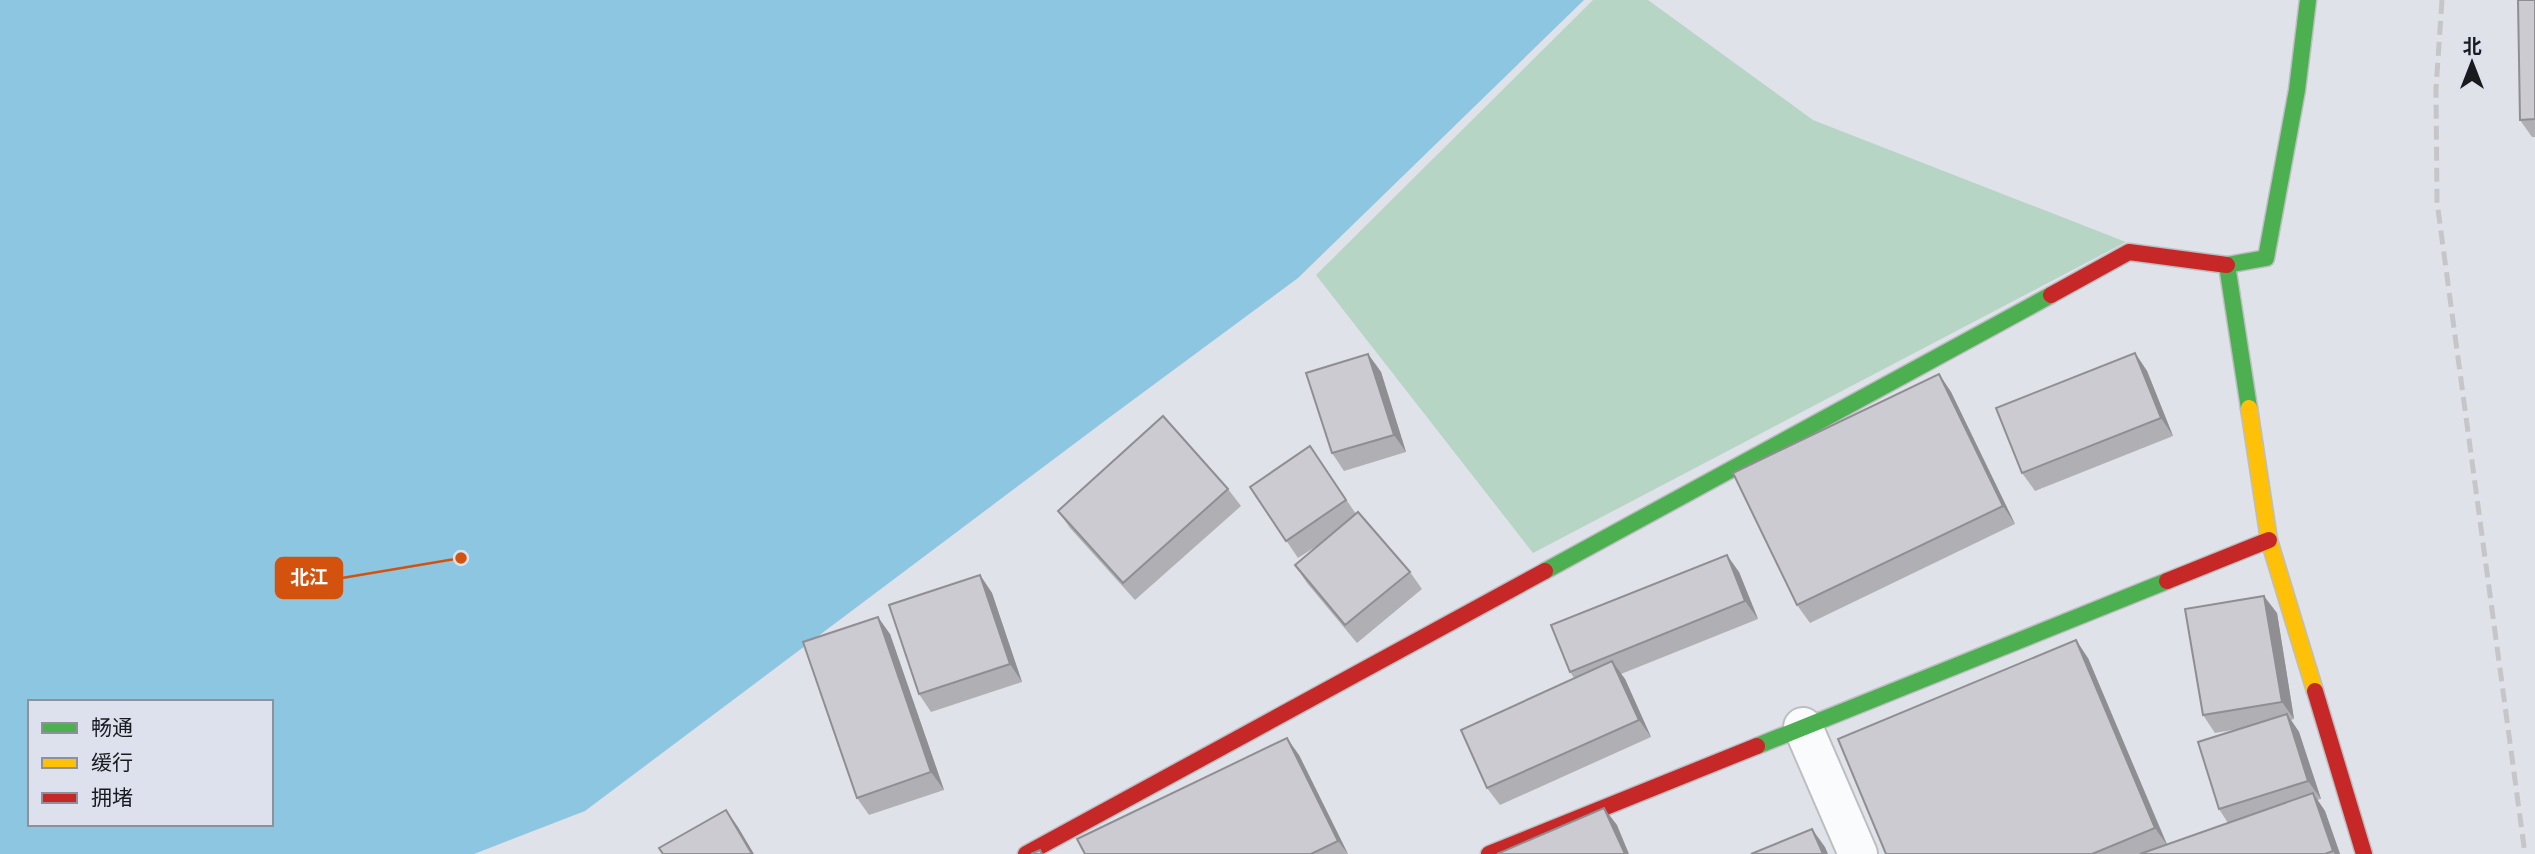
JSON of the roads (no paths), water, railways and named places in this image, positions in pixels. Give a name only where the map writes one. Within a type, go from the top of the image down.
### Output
[{"type":"street","points":[[1026,854],[2129,252],[2227,265],[2266,258],[2297,90],[2308,0]]},
{"type":"street","points":[[2227,265],[2269,540],[2364,854]]},
{"type":"street","points":[[1489,854],[2269,540]]},
{"type":"street","points":[[1803,727],[1858,854]]},
{"type":"water","points":[[0,0],[1584,0],[1298,278],[585,811],[474,854],[0,854]]},
{"type":"railway","points":[[2442,0],[2436,89],[2437,202],[2525,854]]},
{"type":"place","name":"北江","points":[[461,558]]}]
